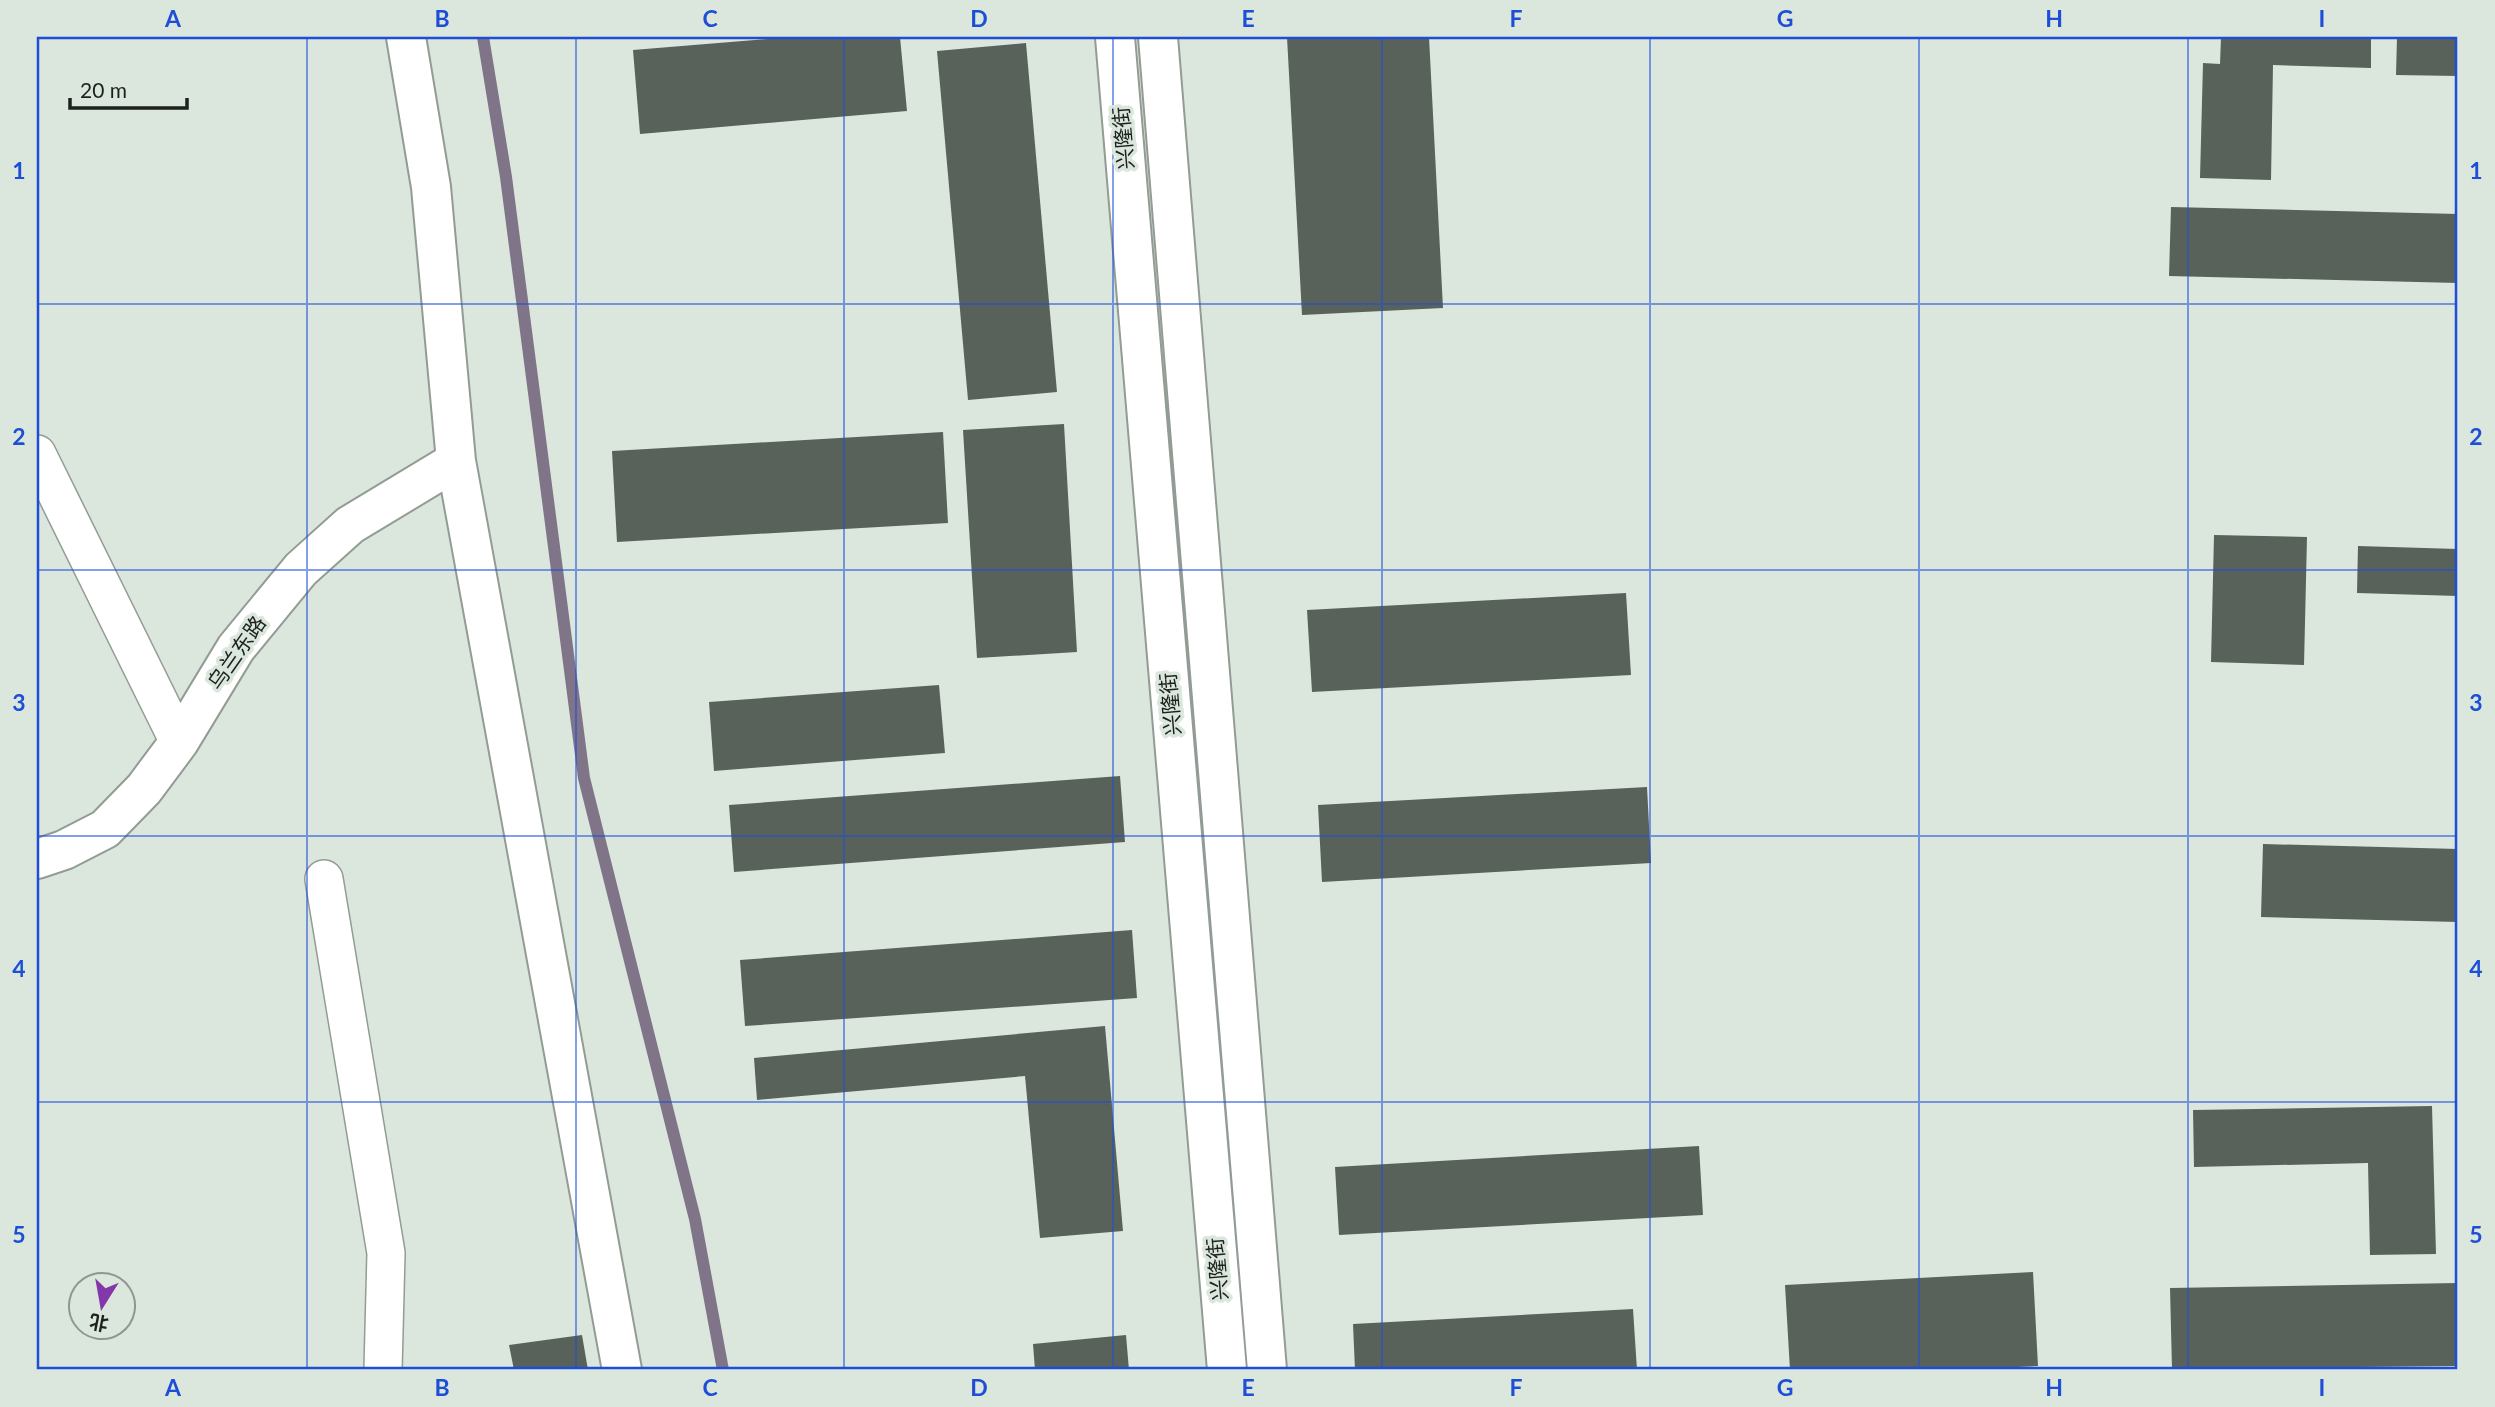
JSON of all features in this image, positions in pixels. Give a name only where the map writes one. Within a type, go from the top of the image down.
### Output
[{"type":"main road","points":[[406,37],[430,187],[456,461],[622,1370]]},
{"type":"main road","name":"兴隆街","points":[[1115,37],[1227,1370]]},
{"type":"main road","name":"兴隆街","points":[[1158,37],[1267,1370]]},
{"type":"main road","name":"乌兰东路","points":[[37,859],[64,850],[105,829],[144,789],[179,742],[236,648],[301,569],[350,525],[456,461]]},
{"type":"street","points":[[37,454],[179,742]]},
{"type":"street","points":[[324,879],[386,1253],[383,1370]]},
{"type":"building","points":[[791,37],[900,37],[907,111],[640,134],[633,50]]},
{"type":"building","points":[[1287,37],[1429,37],[1443,308],[1302,315]]},
{"type":"building","points":[[2221,37],[2371,37],[2371,68],[2273,65],[2271,180],[2200,178],[2203,63],[2220,64]]},
{"type":"building","points":[[2397,37],[2458,37],[2458,76],[2396,75]]},
{"type":"building","points":[[1026,43],[1057,392],[968,400],[937,51]]},
{"type":"building","points":[[2171,207],[2458,214],[2458,283],[2169,276]]},
{"type":"building","points":[[1064,424],[1077,652],[977,658],[963,430]]},
{"type":"building","points":[[943,432],[948,523],[617,542],[612,451]]},
{"type":"building","points":[[2214,535],[2307,537],[2304,665],[2211,662]]},
{"type":"building","points":[[2358,546],[2458,549],[2458,596],[2357,593]]},
{"type":"building","points":[[1626,593],[1631,675],[1312,692],[1307,610]]},
{"type":"building","points":[[939,685],[945,753],[714,771],[709,702]]},
{"type":"building","points":[[1120,776],[1125,842],[734,872],[729,805]]},
{"type":"building","points":[[1647,787],[1651,863],[1322,882],[1318,805]]},
{"type":"building","points":[[2263,844],[2458,849],[2458,922],[2261,917]]},
{"type":"building","points":[[1132,930],[1137,998],[745,1026],[740,960]]},
{"type":"building","points":[[1105,1026],[1123,1231],[1040,1238],[1025,1076],[757,1100],[754,1058]]},
{"type":"building","points":[[2432,1106],[2436,1254],[2370,1255],[2368,1163],[2194,1167],[2193,1110]]},
{"type":"building","points":[[1699,1146],[1703,1215],[1339,1235],[1335,1167]]},
{"type":"building","points":[[2033,1272],[2038,1366],[1955,1370],[1790,1370],[1785,1285]]},
{"type":"building","points":[[2458,1283],[2458,1366],[2172,1369],[2170,1288]]},
{"type":"building","points":[[1633,1309],[1637,1370],[1355,1370],[1353,1324]]},
{"type":"building","points":[[582,1335],[588,1370],[514,1370],[509,1345]]},
{"type":"building","points":[[1126,1335],[1129,1370],[1035,1370],[1033,1344]]},
{"type":"waterway","points":[[483,37],[506,177],[584,778],[695,1219],[723,1370]]}]
